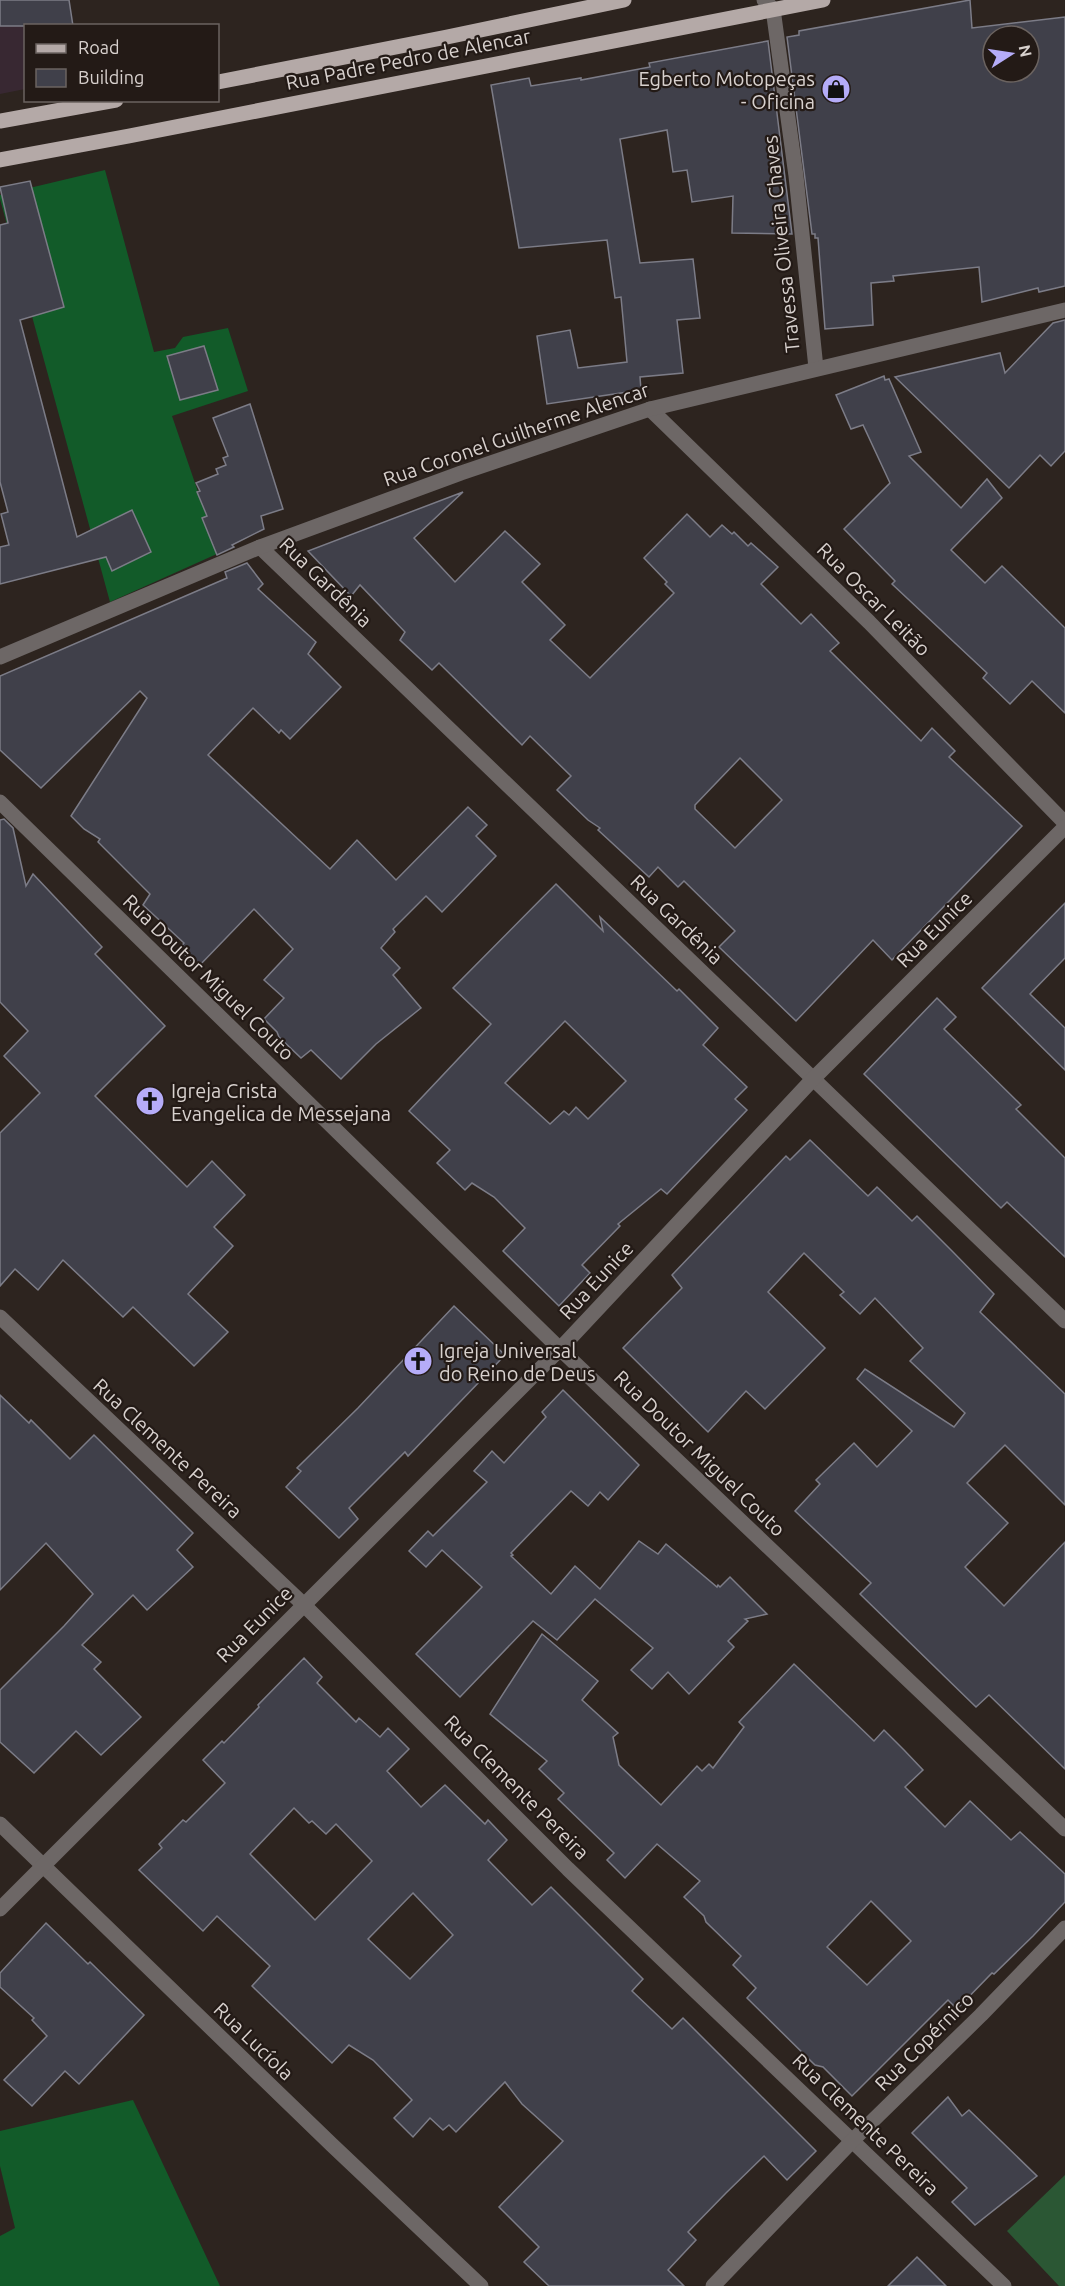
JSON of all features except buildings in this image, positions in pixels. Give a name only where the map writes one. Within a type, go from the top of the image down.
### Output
[{"type":"main road","name":"Rua Padre Pedro de Alencar","points":[[219,82],[447,38],[624,0]]},
{"type":"main road","name":"Rua Padre Pedro de Alencar","points":[[0,160],[129,136],[768,4],[823,0]]},
{"type":"main road","points":[[0,121],[105,102]]},
{"type":"street","name":"Travessa Oliveira Chaves","points":[[768,4],[796,176],[816,368]]},
{"type":"street","name":"Rua Coronel Guilherme Alencar","points":[[0,657],[260,547],[461,473],[650,409],[1065,310]]},
{"type":"street","name":"Rua Oscar Leitão","points":[[650,409],[869,622],[1065,825]]},
{"type":"street","name":"Rua Gardênia","points":[[260,547],[1065,1320]]},
{"type":"street","name":"Rua Doutor Miguel Couto","points":[[1,806],[560,1349],[1065,1829]]},
{"type":"street","name":"Rua Eunice","points":[[0,1909],[560,1349],[813,1079],[1065,825]]},
{"type":"street","name":"Rua Clemente Pereira","points":[[0,1317],[303,1604],[568,1869],[1004,2286]]},
{"type":"street","name":"Rua Lucíola","points":[[0,1824],[481,2286]]},
{"type":"street","name":"Rua Copérnico","points":[[713,2286],[853,2140],[981,2015],[1065,1928]]},
{"type":"shaded area","points":[[0,0],[24,24],[24,89],[0,94]]},
{"type":"green space","points":[[105,170],[154,352],[175,348],[183,337],[228,328],[248,391],[172,416],[219,553],[110,602],[0,199],[0,195]]},
{"type":"green space","points":[[133,2100],[220,2286],[0,2286],[0,2236],[15,2228],[0,2166],[0,2131]]},
{"type":"green space","points":[[1065,2175],[1065,2286],[1059,2286],[1007,2231]]},
{"type":"place","name":"Egberto Motopeças - Oficina","points":[[836,89]]},
{"type":"place","name":"Igreja Crista Evangelica de Messejana","points":[[150,1101]]},
{"type":"place","name":"Igreja Universal do Reino de Deus","points":[[418,1361]]}]
